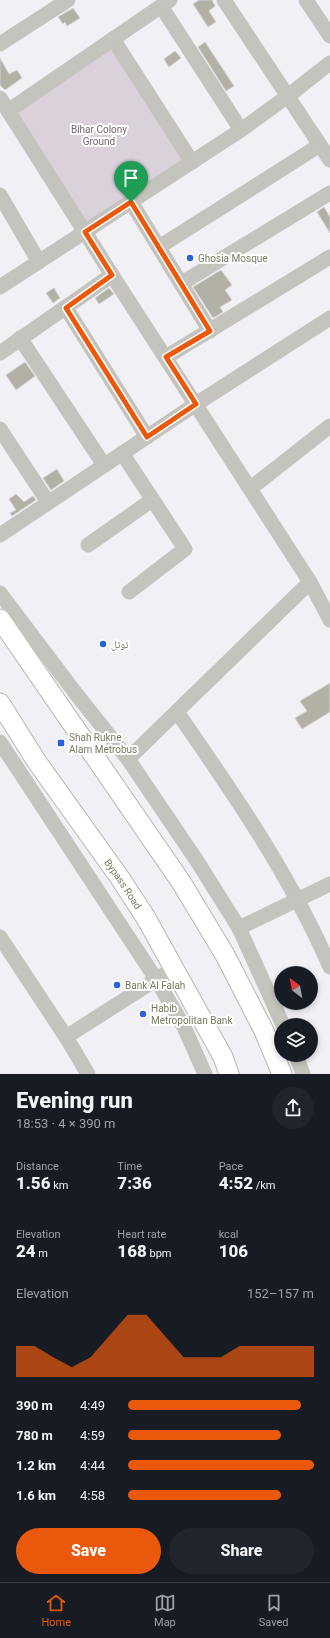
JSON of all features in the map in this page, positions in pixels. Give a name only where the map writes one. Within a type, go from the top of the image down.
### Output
[{"type":"main road","points":[[0,620],[185,889],[225,955],[264,1031],[282,1074]]},
{"type":"main road","name":"Bypass Road","points":[[0,703],[37,762],[146,918],[223,1057],[229,1074]]},
{"type":"street","points":[[0,44],[68,0]]},
{"type":"street","points":[[224,0],[330,160]]},
{"type":"street","points":[[306,0],[330,36]]},
{"type":"street","points":[[241,130],[165,3],[113,39],[3,105],[251,488],[310,582],[330,620]]},
{"type":"street","points":[[113,39],[192,162]]},
{"type":"street","points":[[0,287],[241,130],[330,63]]},
{"type":"street","points":[[159,247],[320,145]]},
{"type":"street","points":[[182,283],[330,192]]},
{"type":"street","points":[[0,194],[39,262]]},
{"type":"street","points":[[131,202],[210,331]]},
{"type":"street","points":[[166,357],[330,257]]},
{"type":"street","points":[[0,353],[112,275]]},
{"type":"street","points":[[66,308],[147,437]]},
{"type":"street","points":[[0,534],[196,404],[330,318]]},
{"type":"street","points":[[20,338],[104,465]]},
{"type":"street","points":[[251,488],[330,426]]},
{"type":"street","points":[[0,429],[48,502]]},
{"type":"street","points":[[122,454],[185,549],[129,592]]},
{"type":"street","points":[[88,545],[152,500]]},
{"type":"street","points":[[128,759],[310,582]]},
{"type":"street","points":[[0,593],[77,696],[128,759],[197,861],[239,928],[280,1018]]},
{"type":"street","points":[[178,712],[243,807],[298,899],[326,947],[330,967]]},
{"type":"street","points":[[2,749],[59,831],[156,979],[184,1027],[205,1074]]},
{"type":"street","points":[[239,928],[330,884]]},
{"type":"street","points":[[0,937],[66,1037],[88,1074]]},
{"type":"street","points":[[66,1037],[174,968]]},
{"type":"street","points":[[299,1062],[303,1074]]},
{"type":"green space","name":"Bihar Colony Ground","points":[[112,40],[189,158],[83,226],[8,111]]},
{"type":"building","points":[[199,0],[212,0],[215,6],[209,11],[216,22],[208,27],[193,4]]},
{"type":"building","points":[[73,8],[80,18],[67,26],[65,22],[63,24],[58,17]]},
{"type":"building","points":[[205,42],[234,86],[226,91],[198,47]]},
{"type":"building","points":[[175,51],[181,58],[169,67],[164,59]]},
{"type":"building","points":[[0,58],[9,74],[17,70],[22,78],[5,90],[0,85]]},
{"type":"building","points":[[324,207],[330,217],[330,233],[317,212]]},
{"type":"building","points":[[221,270],[232,285],[225,290],[232,300],[220,307],[223,312],[213,318],[193,287]]},
{"type":"building","points":[[54,288],[60,298],[53,303],[46,293]]},
{"type":"building","points":[[109,288],[114,294],[99,304],[95,298]]},
{"type":"building","points":[[25,362],[35,376],[16,390],[6,375]]},
{"type":"building","points":[[57,469],[64,481],[51,490],[43,478]]},
{"type":"building","points":[[16,494],[24,502],[33,496],[36,500],[12,516],[10,513],[16,510],[9,499]]},
{"type":"building","points":[[330,683],[330,712],[302,729],[295,718],[307,711],[300,701]]},
{"type":"place","name":"Ghosia Mosque","points":[[190,258]]},
{"type":"place","name":"ٹوٹل","points":[[103,644]]},
{"type":"place","name":"Shah Rukne Alam Metrobus","points":[[61,743]]},
{"type":"place","name":"Bank Al Falah","points":[[117,985]]},
{"type":"place","name":"Habib Metropolitan Bank","points":[[143,1014]]},
{"type":"route","points":[[131,202],[210,331],[166,357],[196,404],[147,437],[66,308],[112,275],[85,232],[131,202]]}]
